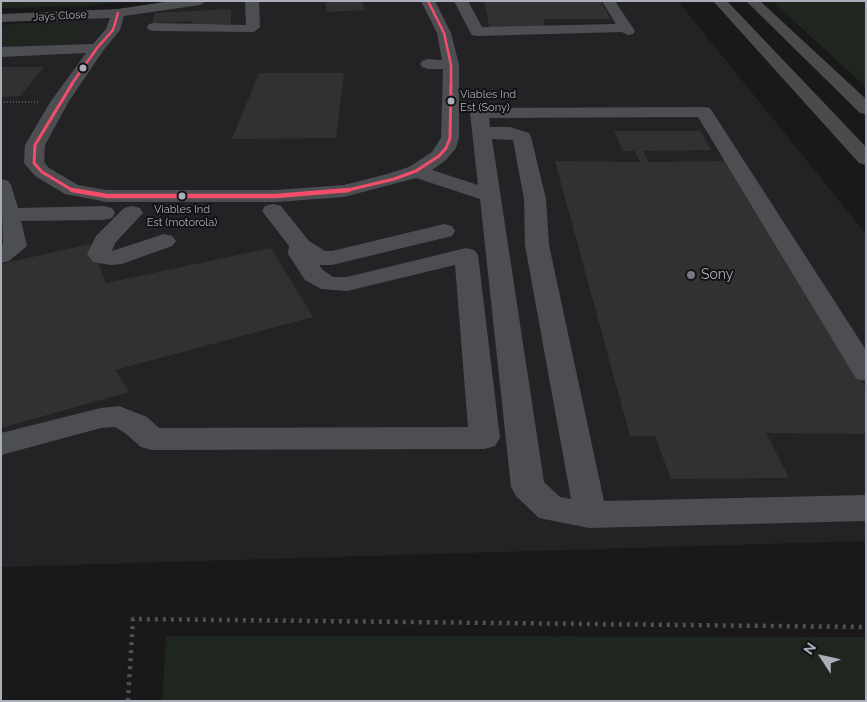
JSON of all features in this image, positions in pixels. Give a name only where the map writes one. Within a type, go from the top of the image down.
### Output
[{"type":"highway","points":[[719,1],[866,159]]},
{"type":"highway","points":[[752,1],[866,109]]},
{"type":"street","name":"Jays Close","points":[[1,18],[118,13],[200,1]]},
{"type":"street","points":[[154,27],[249,29],[252,27],[252,1]]},
{"type":"street","points":[[461,1],[477,32],[627,29],[608,1]]},
{"type":"street","points":[[118,13],[116,24],[60,101],[33,153],[34,163],[42,172],[61,185],[106,204],[132,212],[274,204],[344,191],[394,179],[423,167],[446,148],[450,138],[451,65],[444,33],[427,7]]},
{"type":"street","points":[[1,52],[102,43],[125,38]]},
{"type":"street","points":[[428,64],[451,65]]},
{"type":"street","points":[[866,372],[704,112],[479,113],[481,127],[474,174],[494,232],[528,487],[551,509],[590,516],[866,508]]},
{"type":"street","points":[[481,127],[510,133],[522,138],[535,199],[537,245],[586,487],[590,516]]},
{"type":"street","points":[[423,167],[474,174]]},
{"type":"street","points":[[423,167],[474,174]]},
{"type":"street","points":[[1,185],[11,215],[15,246],[1,256]]},
{"type":"street","points":[[11,215],[106,204],[274,204]]},
{"type":"street","points":[[274,204],[301,246],[320,258],[332,258],[444,231]]},
{"type":"street","points":[[132,212],[104,240],[99,254],[101,257],[122,256],[164,241]]},
{"type":"street","points":[[494,232],[520,232],[536,229]]},
{"type":"street","points":[[1,444],[101,418],[119,416],[136,425],[152,439],[484,438],[466,255],[347,284],[330,284],[314,276],[300,254],[301,246]]},
{"type":"path","points":[[1,102],[41,102]]},
{"type":"path","points":[[128,701],[134,619],[866,628]]},
{"type":"shaded area","points":[[1,1],[131,1],[84,6],[1,8]]},
{"type":"shaded area","points":[[203,1],[678,1],[866,234],[866,541],[1,567],[1,27]]},
{"type":"shaded area","points":[[772,1],[866,1],[866,87]]},
{"type":"shaded area","points":[[26,23],[74,24],[83,27],[84,39],[33,47],[1,44],[1,25]]},
{"type":"shaded area","points":[[166,636],[866,637],[866,701],[162,701]]},
{"type":"building","points":[[325,1],[362,1],[365,10],[327,12]]},
{"type":"building","points":[[484,1],[601,2],[611,19],[543,19],[546,30],[490,30]]},
{"type":"building","points":[[231,9],[231,24],[192,26],[193,21],[152,23],[155,13]]},
{"type":"building","points":[[1,67],[44,67],[20,96],[1,97]]},
{"type":"building","points":[[259,73],[344,73],[336,138],[232,139]]},
{"type":"building","name":"Sony","points":[[614,131],[701,131],[711,150],[643,151],[649,162],[727,161],[866,388],[866,434],[766,433],[789,478],[671,479],[655,436],[630,436],[555,161],[640,162],[635,151],[623,151]]},
{"type":"building","points":[[90,244],[106,283],[271,248],[313,317],[115,370],[129,392],[1,428],[1,264]]},
{"type":"transit line","points":[[118,13],[113,30],[97,48],[60,101],[35,145],[34,163],[42,172],[72,190],[107,196],[276,196],[344,191],[394,179],[416,171],[439,156],[446,148],[450,138],[451,65],[444,33],[428,1]]},
{"type":"place","name":"Viables Ind Est (Sony)","points":[[451,101]]},
{"type":"place","name":"Viables Ind Est (motorola)","points":[[182,196]]},
{"type":"place","name":"Sony","points":[[691,275]]}]
